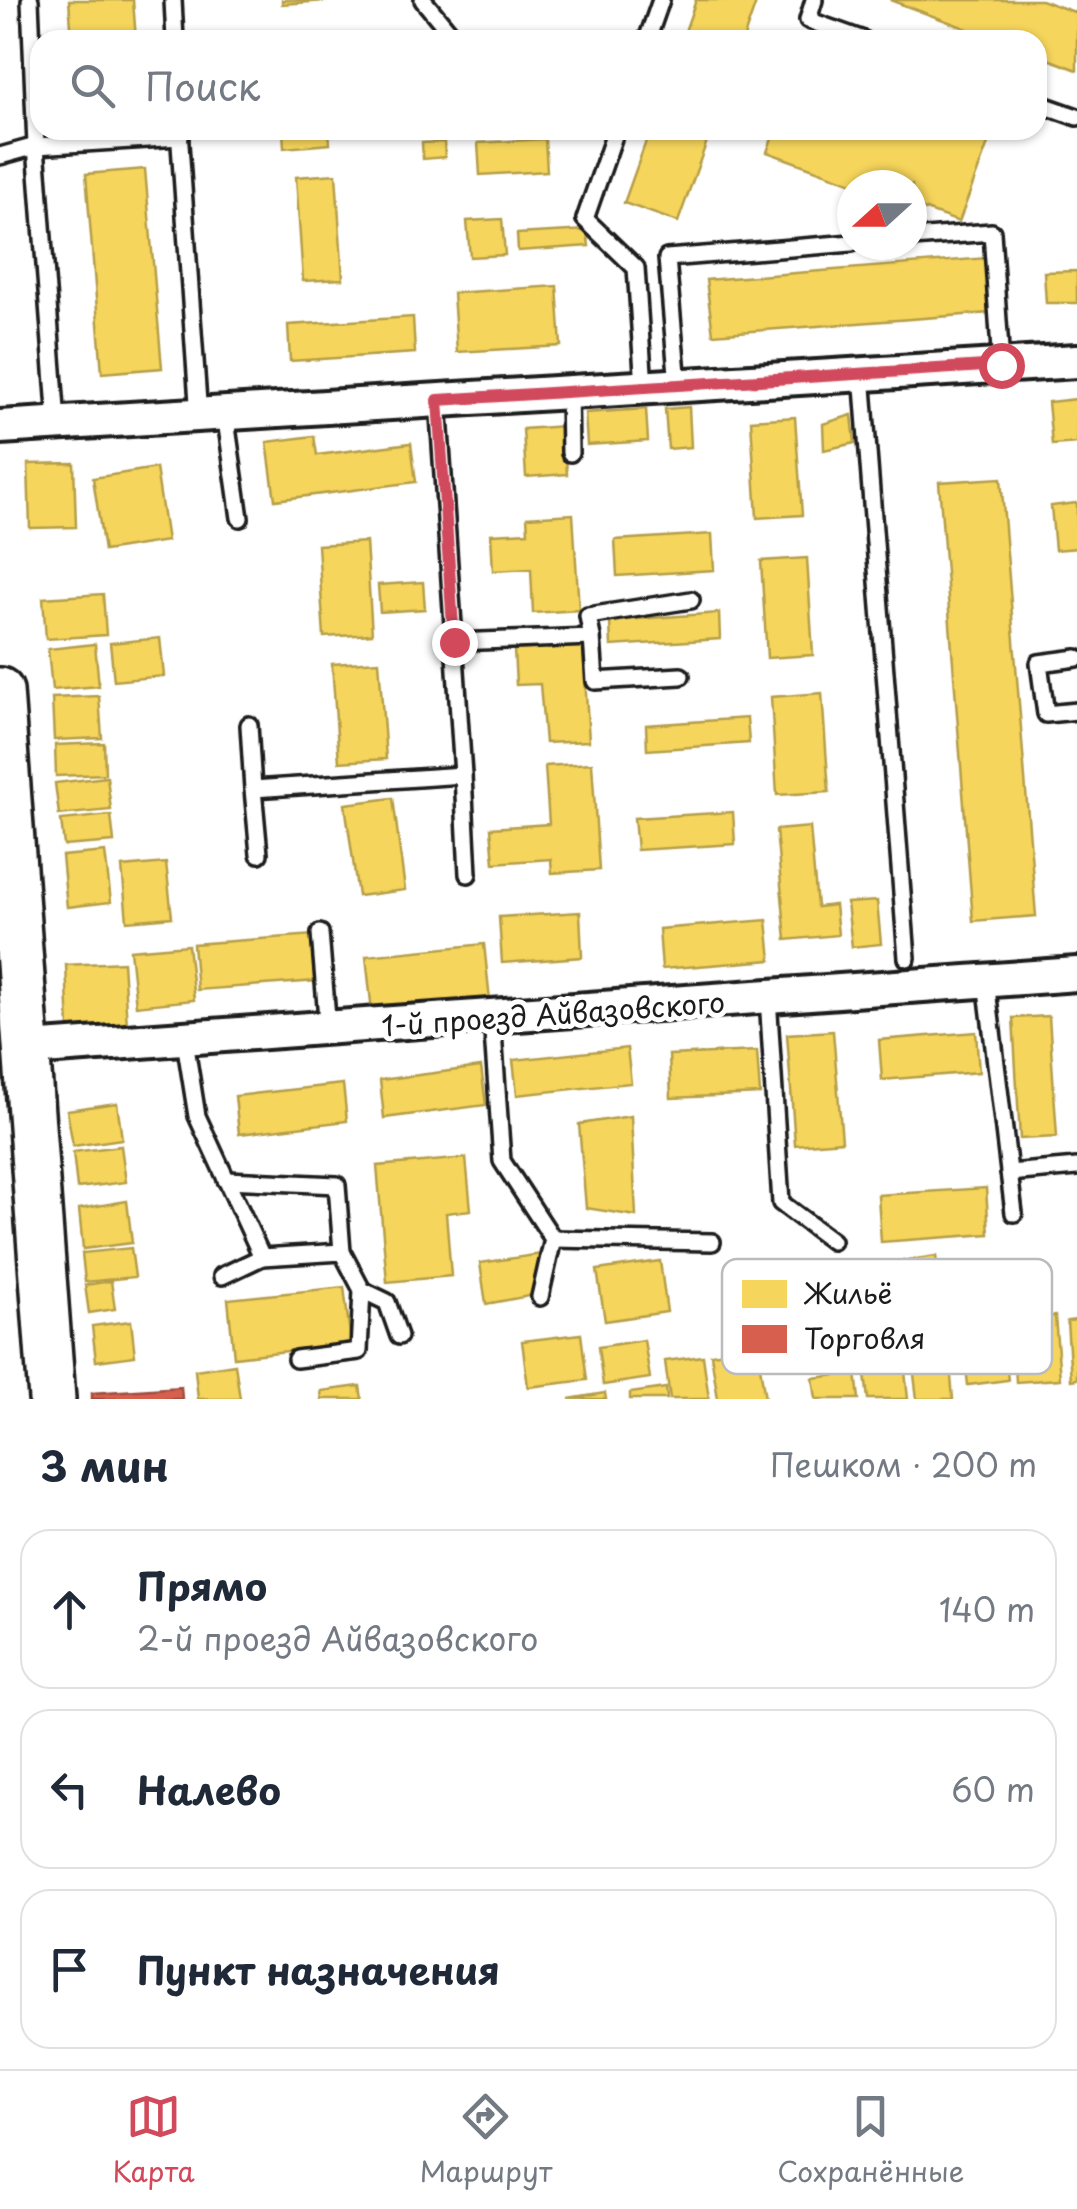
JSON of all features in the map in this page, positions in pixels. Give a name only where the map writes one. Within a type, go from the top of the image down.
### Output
[{"type":"street","points":[[0,428],[1077,361]]},
{"type":"street","points":[[0,691],[9,929],[29,1050],[52,1399]]},
{"type":"street","name":"1-й проезд Айвазовского","points":[[29,1050],[1077,974]]},
{"type":"lane","points":[[30,0],[31,30]]},
{"type":"lane","points":[[173,0],[174,30]]},
{"type":"lane","points":[[423,0],[448,30]]},
{"type":"lane","points":[[650,30],[661,0]]},
{"type":"lane","points":[[814,0],[808,20],[836,30]]},
{"type":"lane","points":[[1047,106],[1077,117]]},
{"type":"lane","points":[[36,140],[57,424]]},
{"type":"lane","points":[[0,156],[36,146],[108,140]]},
{"type":"lane","points":[[181,140],[212,415],[240,518]]},
{"type":"lane","points":[[613,140],[585,219],[636,268],[644,387]]},
{"type":"lane","points":[[927,237],[992,232],[1001,365]]},
{"type":"lane","points":[[678,385],[668,258],[837,244]]},
{"type":"lane","points":[[862,374],[907,958]]},
{"type":"lane","points":[[568,392],[570,454]]},
{"type":"lane","points":[[438,400],[468,874]]},
{"type":"lane","points":[[681,676],[595,681],[588,616],[691,600]]},
{"type":"lane","points":[[454,642],[592,637]]},
{"type":"lane","points":[[1077,658],[1040,663],[1046,714],[1077,711]]},
{"type":"lane","points":[[249,726],[259,854]]},
{"type":"lane","points":[[253,789],[463,775]]},
{"type":"lane","points":[[320,933],[328,1030]]},
{"type":"lane","points":[[986,981],[1014,1213]]},
{"type":"lane","points":[[768,997],[781,1203],[832,1240]]},
{"type":"lane","points":[[492,1018],[502,1160],[553,1239],[540,1297]]},
{"type":"lane","points":[[185,1040],[197,1116],[262,1256]]},
{"type":"lane","points":[[1009,1173],[1077,1167]]},
{"type":"lane","points":[[226,1180],[337,1185],[342,1252],[362,1290],[359,1351],[296,1360]]},
{"type":"lane","points":[[553,1239],[712,1242]]},
{"type":"lane","points":[[222,1276],[262,1256],[342,1252]]},
{"type":"lane","points":[[362,1290],[386,1302],[400,1336]]},
{"type":"building: Жильё","points":[[69,0],[133,0],[135,30],[71,30]]},
{"type":"building: Жильё","points":[[282,0],[326,0],[326,1],[282,4]]},
{"type":"building: Жильё","points":[[696,0],[757,0],[746,30],[686,30]]},
{"type":"building: Жильё","points":[[890,0],[1041,0],[1077,13],[1077,70],[1047,59],[1047,30],[970,30]]},
{"type":"building: Жильё","points":[[284,140],[330,140],[330,144],[284,148]]},
{"type":"building: Жильё","points":[[545,140],[547,171],[480,175],[478,143]]},
{"type":"building: Жильё","points":[[646,140],[707,140],[678,222],[624,203]]},
{"type":"building: Жильё","points":[[771,140],[989,140],[959,222],[927,210],[927,170],[837,170],[837,177],[767,152]]},
{"type":"building: Жильё","points":[[444,142],[445,157],[423,159],[422,143]]},
{"type":"building: Жильё","points":[[145,169],[162,368],[102,373],[86,174]]},
{"type":"building: Жильё","points":[[336,174],[343,279],[303,281],[296,177]]},
{"type":"building: Жильё","points":[[502,219],[505,255],[470,257],[467,221]]},
{"type":"building: Жильё","points":[[587,230],[589,246],[518,251],[517,234]]},
{"type":"building: Жильё","points":[[987,258],[990,313],[713,334],[706,280]]},
{"type":"building: Жильё","points":[[1077,271],[1077,303],[1046,303],[1044,272]]},
{"type":"building: Жильё","points":[[557,286],[561,346],[457,352],[453,293]]},
{"type":"building: Жильё","points":[[413,317],[415,353],[290,361],[288,325]]},
{"type":"building: Жильё","points":[[1077,399],[1077,443],[1052,445],[1048,402]]},
{"type":"building: Жильё","points":[[689,407],[691,447],[668,449],[665,409]]},
{"type":"building: Жильё","points":[[646,409],[648,441],[587,445],[585,413]]},
{"type":"building: Жильё","points":[[852,415],[855,443],[824,450],[823,424]]},
{"type":"building: Жильё","points":[[795,417],[802,515],[757,518],[751,420]]},
{"type":"building: Жильё","points":[[564,426],[567,474],[526,477],[523,429]]},
{"type":"building: Жильё","points":[[314,436],[317,455],[411,443],[416,482],[275,500],[267,442]]},
{"type":"building: Жильё","points":[[74,463],[76,527],[30,528],[28,464]]},
{"type":"building: Жильё","points":[[156,468],[167,541],[104,551],[93,478]]},
{"type":"building: Жильё","points":[[1001,478],[1036,916],[973,921],[939,482]]},
{"type":"building: Жильё","points":[[1077,503],[1077,548],[1055,550],[1051,506]]},
{"type":"building: Жильё","points":[[573,514],[579,610],[533,613],[531,569],[493,571],[491,534],[528,532],[527,517]]},
{"type":"building: Жильё","points":[[712,534],[714,570],[617,576],[615,540]]},
{"type":"building: Жильё","points":[[366,542],[372,634],[324,637],[318,545]]},
{"type":"building: Жильё","points":[[807,558],[813,655],[767,658],[761,561]]},
{"type":"building: Жильё","points":[[423,582],[425,609],[380,612],[378,585]]},
{"type":"building: Жильё","points":[[103,594],[106,635],[46,639],[43,598]]},
{"type":"building: Жильё","points":[[719,613],[720,639],[611,646],[610,621]]},
{"type":"building: Жильё","points":[[160,638],[164,676],[114,681],[110,643]]},
{"type":"building: Жильё","points":[[95,644],[99,686],[52,690],[48,649]]},
{"type":"building: Жильё","points":[[583,645],[589,741],[545,743],[540,684],[516,685],[514,650]]},
{"type":"building: Жильё","points":[[379,661],[386,759],[339,762],[332,664]]},
{"type":"building: Жильё","points":[[822,693],[829,792],[777,795],[771,697]]},
{"type":"building: Жильё","points":[[99,696],[102,738],[54,740],[52,698]]},
{"type":"building: Жильё","points":[[747,718],[749,743],[647,750],[646,725]]},
{"type":"building: Жильё","points":[[104,743],[105,774],[56,776],[55,745]]},
{"type":"building: Жильё","points":[[592,763],[599,870],[552,873],[551,859],[494,863],[491,828],[549,824],[545,766]]},
{"type":"building: Жильё","points":[[107,777],[111,810],[59,815],[55,783]]},
{"type":"building: Жильё","points":[[393,798],[405,890],[358,896],[345,804]]},
{"type":"building: Жильё","points":[[733,812],[735,844],[637,850],[634,818]]},
{"type":"building: Жильё","points":[[111,815],[114,842],[64,846],[61,820]]},
{"type":"building: Жильё","points":[[810,827],[817,907],[835,905],[838,935],[786,940],[776,830]]},
{"type":"building: Жильё","points":[[105,852],[111,902],[67,907],[62,856]]},
{"type":"building: Жильё","points":[[166,863],[172,917],[127,921],[122,867]]},
{"type":"building: Жильё","points":[[877,901],[881,944],[852,947],[847,903]]},
{"type":"building: Жильё","points":[[580,912],[582,957],[502,963],[499,917]]},
{"type":"building: Жильё","points":[[767,920],[771,960],[662,969],[659,929]]},
{"type":"building: Жильё","points":[[314,935],[317,981],[197,990],[193,944]]},
{"type":"building: Жильё","points":[[484,944],[490,1000],[372,1012],[366,956]]},
{"type":"building: Жильё","points":[[188,945],[194,1000],[136,1006],[130,950]]},
{"type":"building: Жильё","points":[[123,962],[127,1026],[69,1029],[66,965]]},
{"type":"building: Жильё","points":[[1049,1016],[1057,1137],[1020,1139],[1013,1018]]},
{"type":"building: Жильё","points":[[833,1031],[842,1141],[795,1145],[787,1034]]},
{"type":"building: Жильё","points":[[976,1032],[979,1072],[882,1080],[879,1040]]},
{"type":"building: Жильё","points":[[627,1048],[631,1083],[517,1095],[513,1060]]},
{"type":"building: Жильё","points":[[757,1051],[760,1094],[671,1098],[669,1055]]},
{"type":"building: Жильё","points":[[481,1067],[486,1105],[384,1118],[380,1080]]},
{"type":"building: Жильё","points":[[343,1084],[347,1121],[239,1134],[235,1096]]},
{"type":"building: Жильё","points":[[117,1103],[122,1139],[73,1146],[67,1110]]},
{"type":"building: Жильё","points":[[631,1116],[636,1216],[586,1208],[579,1124]]},
{"type":"building: Жильё","points":[[121,1146],[126,1182],[77,1188],[73,1152]]},
{"type":"building: Жильё","points":[[466,1158],[471,1210],[446,1213],[451,1276],[387,1282],[377,1166]]},
{"type":"building: Жильё","points":[[986,1188],[989,1234],[881,1242],[878,1195]]},
{"type":"building: Жильё","points":[[127,1201],[132,1243],[83,1249],[79,1209]]},
{"type":"building: Жильё","points":[[131,1248],[135,1277],[85,1282],[82,1253]]},
{"type":"building: Жильё","points":[[542,1254],[534,1295],[486,1304],[480,1263]]},
{"type":"building: Жильё","points":[[660,1261],[667,1312],[605,1321],[597,1270]]},
{"type":"building: Жильё","points":[[111,1281],[115,1309],[89,1313],[85,1285]]},
{"type":"building: Жильё","points":[[344,1287],[351,1344],[234,1357],[228,1299]]},
{"type":"building: Жильё","points":[[1055,1316],[1060,1379],[1016,1382],[1015,1374],[1052,1374]]},
{"type":"building: Жильё","points":[[1077,1320],[1077,1379],[1071,1380],[1067,1321]]},
{"type":"building: Жильё","points":[[131,1321],[135,1356],[96,1361],[92,1326]]},
{"type":"building: Жильё","points":[[581,1334],[587,1380],[528,1387],[522,1341]]},
{"type":"building: Жильё","points":[[644,1340],[650,1378],[603,1385],[598,1347]]},
{"type":"building: Жильё","points":[[722,1352],[722,1374],[761,1374],[765,1399],[718,1399],[711,1354]]},
{"type":"building: Жильё","points":[[703,1356],[709,1399],[670,1399],[665,1361]]},
{"type":"building: Жильё","points":[[235,1364],[240,1399],[198,1399],[195,1370]]},
{"type":"building: Жильё","points":[[856,1374],[859,1399],[816,1399],[813,1378]]},
{"type":"building: Жильё","points":[[865,1374],[905,1374],[908,1399],[868,1399]]},
{"type":"building: Жильё","points":[[914,1374],[951,1374],[953,1399],[917,1399]]},
{"type":"building: Жильё","points":[[967,1374],[1007,1374],[1008,1380],[968,1385]]},
{"type":"building: Жильё","points":[[360,1386],[362,1399],[322,1399],[321,1391]]},
{"type":"building: Жильё","points":[[666,1388],[667,1399],[630,1399],[630,1393]]},
{"type":"building: Жильё","points":[[605,1393],[606,1399],[569,1399]]},
{"type":"building: Торговля","points":[[181,1387],[182,1399],[92,1399],[92,1393]]},
{"type":"route","points":[[454,642],[438,400],[1001,365]]}]
